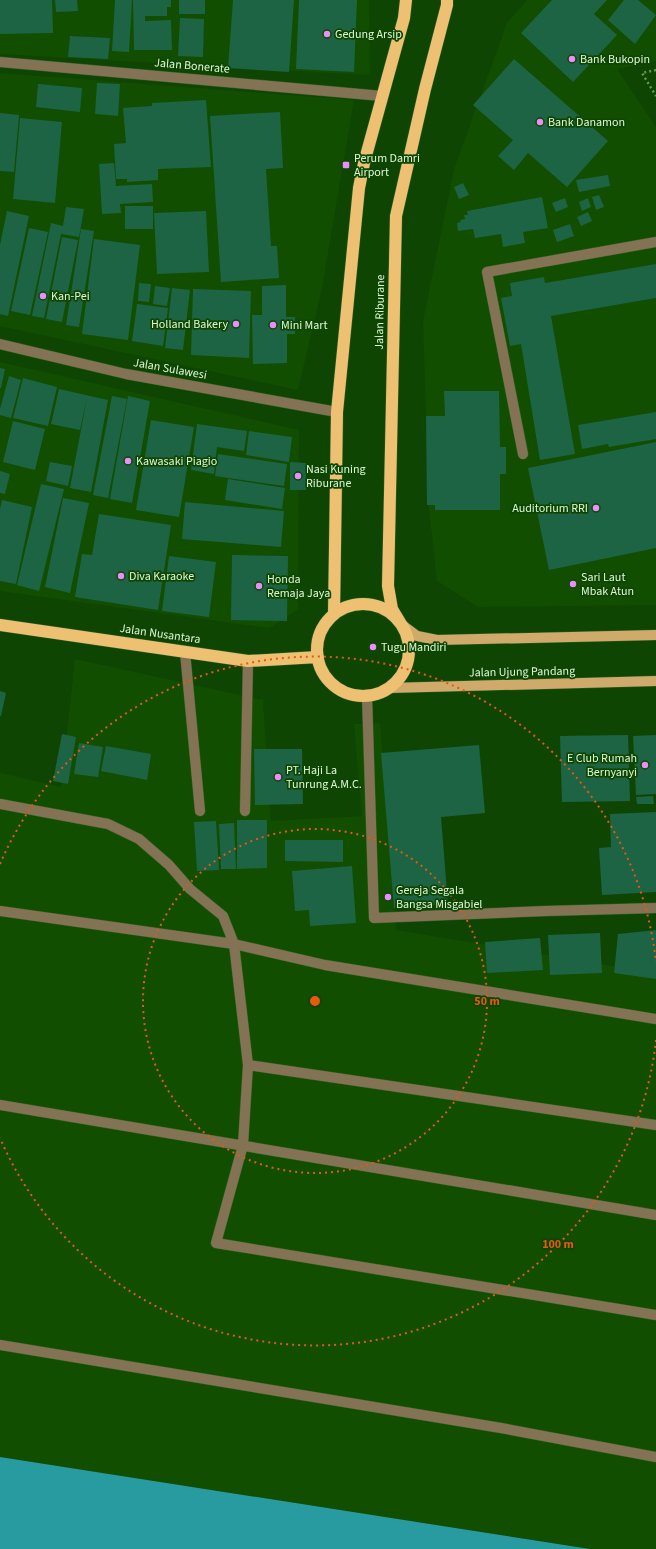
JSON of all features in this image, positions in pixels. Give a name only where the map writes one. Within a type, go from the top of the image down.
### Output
[{"type":"highway","points":[[334,614],[337,412],[359,188],[382,96],[404,18],[406,0]]},
{"type":"highway","name":"Jalan Riburane","points":[[401,624],[392,609],[388,586],[396,216],[424,89],[448,2]]},
{"type":"highway","points":[[352,605],[372,605],[388,611],[401,624],[407,637],[409,656],[403,674],[390,688],[367,696],[354,696],[344,692],[322,671],[318,657],[318,640],[324,626],[334,614],[352,605]]},
{"type":"highway","name":"Jalan Nusantara","points":[[0,625],[248,661],[318,657]]},
{"type":"main road","points":[[401,624],[417,636],[437,640],[656,635]]},
{"type":"main road","name":"Jalan Ujung Pandang","points":[[390,688],[656,681]]},
{"type":"street","name":"Jalan Bonerate","points":[[0,62],[382,96]]},
{"type":"street","points":[[522,454],[487,272],[656,242]]},
{"type":"street","name":"Jalan Sulawesi","points":[[0,344],[126,374],[337,412]]},
{"type":"street","points":[[185,652],[200,811]]},
{"type":"street","points":[[245,811],[248,661]]},
{"type":"street","points":[[367,696],[374,918],[656,908]]},
{"type":"street","points":[[0,804],[108,824],[139,839],[169,865],[190,889],[223,916],[234,944],[248,1065],[242,1145],[216,1242],[656,1315]]},
{"type":"street","points":[[0,910],[234,944],[325,965],[656,1018]]},
{"type":"street","points":[[248,1065],[656,1125]]},
{"type":"street","points":[[0,1105],[656,1215]]},
{"type":"street","points":[[0,1345],[501,1428],[656,1457]]},
{"type":"path","points":[[656,70],[642,73],[656,96]]},
{"type":"shaded area","points":[[0,0],[369,0],[370,75],[0,54]]},
{"type":"shaded area","points":[[527,0],[656,0],[656,61],[617,69],[656,127],[656,605],[478,607],[437,581],[429,508],[423,321],[454,169],[507,23]]},
{"type":"shaded area","points":[[0,73],[354,100],[322,288],[298,390],[0,326]]},
{"type":"shaded area","points":[[0,362],[299,430],[298,609],[269,628],[0,591]]},
{"type":"shaded area","points":[[75,659],[263,700],[271,821],[362,816],[354,724],[380,723],[396,930],[656,973],[656,1549],[590,1549],[0,1457],[0,773],[61,787]]},
{"type":"water","points":[[0,1457],[590,1549],[0,1549]]},
{"type":"building","points":[[0,0],[52,0],[53,33],[0,34]]},
{"type":"building","points":[[55,0],[77,0],[78,11],[56,12]]},
{"type":"building","points":[[115,0],[132,0],[129,52],[112,51]]},
{"type":"building","points":[[133,0],[171,0],[171,7],[167,7],[167,16],[145,16],[145,21],[171,20],[172,50],[134,50]]},
{"type":"building","points":[[179,0],[205,0],[205,14],[179,14]]},
{"type":"building","points":[[233,0],[294,0],[289,72],[228,68]]},
{"type":"building","name":"Gedung Arsip","points":[[299,0],[357,0],[354,72],[296,69]]},
{"type":"building","name":"Bank Bukopin","points":[[552,0],[607,0],[594,14],[617,35],[573,82],[521,33]]},
{"type":"building","points":[[624,0],[638,0],[656,15],[635,44],[608,20]]},
{"type":"building","points":[[180,18],[204,19],[203,57],[178,56]]},
{"type":"building","points":[[70,36],[110,38],[108,59],[68,57]]},
{"type":"building","name":"Bank Danamon","points":[[514,59],[608,141],[567,187],[528,153],[514,170],[498,156],[513,140],[473,105]]},
{"type":"building","points":[[97,83],[120,84],[118,116],[95,114]]},
{"type":"building","points":[[38,84],[82,88],[80,112],[36,107]]},
{"type":"building","points":[[206,100],[211,167],[158,169],[158,180],[127,182],[127,179],[116,179],[114,144],[126,143],[123,108],[152,106],[152,103]]},
{"type":"building","points":[[280,112],[283,168],[266,169],[271,246],[277,246],[279,278],[221,282],[210,116]]},
{"type":"building","points":[[0,113],[19,115],[14,172],[0,171]]},
{"type":"building","points":[[20,118],[62,122],[55,203],[13,199]]},
{"type":"building","points":[[114,163],[116,186],[152,184],[153,202],[120,204],[121,213],[102,214],[99,164]]},
{"type":"building","points":[[608,175],[610,186],[579,192],[576,180]]},
{"type":"building","points":[[463,183],[469,195],[459,199],[454,187]]},
{"type":"building","points":[[599,195],[604,207],[596,210],[592,197]]},
{"type":"building","points":[[542,197],[548,228],[523,232],[525,243],[503,247],[501,234],[475,238],[473,229],[458,231],[457,223],[461,222],[460,220],[465,219],[464,215],[468,215],[467,211]]},
{"type":"building","points":[[565,198],[568,207],[556,212],[552,203]]},
{"type":"building","points":[[588,198],[591,207],[582,211],[579,202]]},
{"type":"building","points":[[125,206],[153,206],[153,229],[125,229]]},
{"type":"building","points":[[66,207],[84,209],[79,237],[61,234],[44,318],[32,316],[51,223],[63,226]]},
{"type":"building","points":[[7,211],[29,216],[8,316],[0,314],[0,245]]},
{"type":"building","points":[[206,211],[209,272],[157,274],[154,213]]},
{"type":"building","points":[[588,212],[592,221],[581,226],[577,217]]},
{"type":"building","points":[[570,224],[574,236],[557,242],[553,230]]},
{"type":"building","points":[[29,228],[48,232],[30,315],[11,311]]},
{"type":"building","points":[[81,229],[94,231],[79,327],[66,325]]},
{"type":"building","points":[[62,237],[78,240],[62,322],[46,319]]},
{"type":"building","points":[[94,239],[140,245],[128,340],[82,334]]},
{"type":"building","points":[[656,264],[656,298],[551,316],[575,454],[540,460],[521,344],[510,346],[501,298],[512,296],[510,283],[544,277],[545,283]]},
{"type":"building","points":[[139,283],[151,284],[149,302],[138,301]]},
{"type":"building","name":"Mini Mart","points":[[286,285],[286,317],[295,317],[295,334],[287,334],[287,363],[253,364],[252,315],[262,315],[262,286]]},
{"type":"building","points":[[155,286],[170,288],[167,306],[153,304]]},
{"type":"building","points":[[172,288],[190,290],[183,350],[165,348]]},
{"type":"building","points":[[193,289],[251,291],[249,358],[191,355]]},
{"type":"building","points":[[137,304],[168,308],[163,346],[132,341]]},
{"type":"building","points":[[0,368],[5,369],[1,388],[0,388]]},
{"type":"building","points":[[9,376],[21,380],[11,418],[0,415],[0,409]]},
{"type":"building","points":[[23,378],[57,387],[48,426],[13,418]]},
{"type":"building","points":[[59,389],[108,400],[91,492],[70,488],[87,398],[80,430],[51,424]]},
{"type":"building","points":[[444,391],[499,391],[500,447],[506,447],[506,474],[500,474],[500,510],[435,510],[435,505],[427,505],[426,416],[445,416]]},
{"type":"building","points":[[112,396],[127,399],[108,498],[93,495]]},
{"type":"building","name":"Kawasaki Piagio","points":[[128,396],[150,401],[132,503],[110,499]]},
{"type":"building","points":[[656,412],[656,439],[609,447],[608,444],[582,449],[578,425]]},
{"type":"building","points":[[151,420],[194,427],[179,517],[136,510]]},
{"type":"building","points":[[13,421],[45,429],[35,470],[3,462]]},
{"type":"building","points":[[197,424],[247,431],[244,451],[217,447],[214,474],[191,470]]},
{"type":"building","points":[[249,431],[292,437],[289,462],[246,455]]},
{"type":"building","name":"Auditorium RRI","points":[[656,442],[656,548],[549,570],[528,468]]},
{"type":"building","points":[[218,454],[287,464],[284,486],[215,476]]},
{"type":"building","points":[[50,462],[72,466],[68,486],[46,481]]},
{"type":"building","name":"Nasi Kuning Riburane","points":[[290,462],[306,463],[306,490],[290,490]]},
{"type":"building","points":[[0,471],[10,474],[5,494],[0,493]]},
{"type":"building","points":[[228,479],[285,488],[282,509],[225,500]]},
{"type":"building","points":[[41,484],[64,489],[39,591],[17,585]]},
{"type":"building","points":[[63,498],[89,503],[70,593],[45,587]]},
{"type":"building","points":[[2,500],[32,507],[16,584],[0,581],[0,509]]},
{"type":"building","points":[[185,502],[284,511],[281,547],[182,539]]},
{"type":"building","name":"Diva Karaoke","points":[[99,514],[171,525],[158,610],[75,597],[82,554],[92,555]]},
{"type":"building","name":"Honda Remaja Jaya","points":[[232,555],[288,556],[287,621],[231,620]]},
{"type":"building","points":[[169,556],[216,562],[209,617],[162,611]]},
{"type":"building","points":[[0,691],[6,693],[1,716],[0,716]]},
{"type":"building","points":[[62,734],[76,737],[68,784],[53,781]]},
{"type":"building","points":[[628,735],[630,801],[562,802],[560,736]]},
{"type":"building","name":"E Club Rumah Bernyanyi","points":[[656,735],[656,794],[636,795],[633,736]]},
{"type":"building","points":[[79,743],[103,747],[98,777],[74,774]]},
{"type":"building","points":[[479,745],[485,813],[441,817],[448,904],[394,908],[381,753]]},
{"type":"building","points":[[106,746],[151,754],[147,780],[101,771]]},
{"type":"building","name":"PT. Haji La Tunrung A.M.C.","points":[[254,749],[302,749],[303,804],[255,805]]},
{"type":"building","points":[[653,796],[654,804],[637,804],[636,797]]},
{"type":"building","points":[[656,812],[656,892],[602,895],[599,848],[611,847],[610,814]]},
{"type":"building","points":[[237,820],[267,820],[267,868],[237,869]]},
{"type":"building","points":[[216,821],[219,870],[197,871],[194,822]]},
{"type":"building","points":[[234,823],[236,869],[221,869],[219,824]]},
{"type":"building","points":[[285,840],[343,840],[343,862],[285,861]]},
{"type":"building","points":[[352,866],[356,923],[310,926],[309,910],[295,911],[292,871]]},
{"type":"building","points":[[656,930],[656,979],[614,973],[618,934]]},
{"type":"building","points":[[600,933],[602,973],[550,975],[548,935]]},
{"type":"building","points":[[540,938],[543,970],[487,973],[485,942]]},
{"type":"place","name":"Gedung Arsip","points":[[327,34]]},
{"type":"place","name":"Bank Bukopin","points":[[572,59]]},
{"type":"place","name":"Bank Danamon","points":[[540,122]]},
{"type":"place","name":"Perum Damri Airport","points":[[346,165]]},
{"type":"place","name":"Kan-Pei","points":[[43,296]]},
{"type":"place","name":"Holland Bakery","points":[[236,324]]},
{"type":"place","name":"Mini Mart","points":[[273,325]]},
{"type":"place","name":"Kawasaki Piagio","points":[[128,461]]},
{"type":"place","name":"Nasi Kuning Riburane","points":[[298,476]]},
{"type":"place","name":"Auditorium RRI","points":[[596,508]]},
{"type":"place","name":"Diva Karaoke","points":[[121,576]]},
{"type":"place","name":"Sari Laut Mbak Atun","points":[[573,584]]},
{"type":"place","name":"Honda Remaja Jaya","points":[[259,586]]},
{"type":"place","name":"Tugu Mandiri","points":[[373,647]]},
{"type":"place","name":"E Club Rumah Bernyanyi","points":[[645,765]]},
{"type":"place","name":"PT. Haji La Tunrung A.M.C.","points":[[278,777]]},
{"type":"place","name":"Gereja Segala Bangsa Misgabiel","points":[[388,897]]}]
